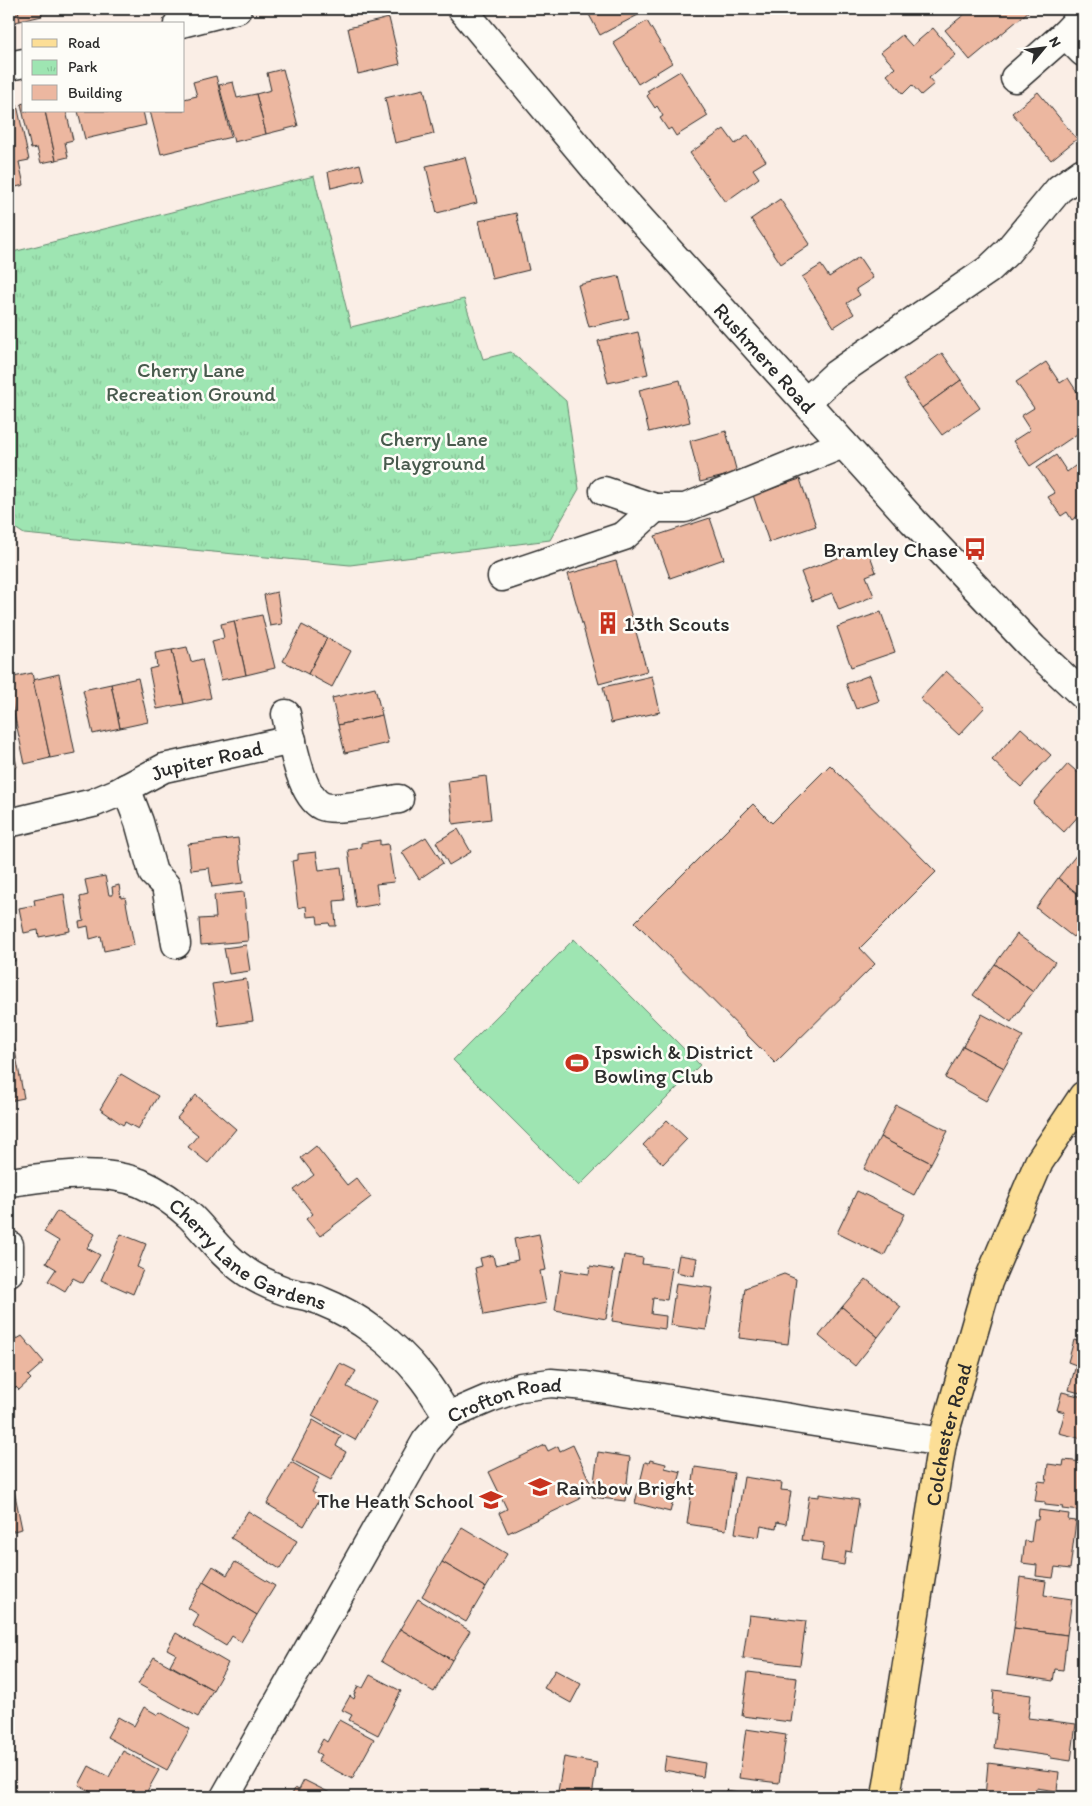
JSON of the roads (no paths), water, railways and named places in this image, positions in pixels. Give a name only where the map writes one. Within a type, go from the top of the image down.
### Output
[{"type":"main road","name":"Colchester Road","points":[[886,1797],[942,1442],[988,1282],[1039,1162],[1083,1096]]},
{"type":"street","points":[[185,22],[237,9]]},
{"type":"street","name":"Rushmere Road","points":[[462,9],[604,179],[843,444],[1033,648],[1083,695]]},
{"type":"street","points":[[1016,78],[1077,33]]},
{"type":"street","points":[[9,66],[22,63]]},
{"type":"street","points":[[806,402],[835,375],[988,270],[1007,252],[1059,189],[1083,172]]},
{"type":"street","points":[[604,491],[655,508],[685,508],[843,444]]},
{"type":"street","points":[[502,577],[624,536],[655,508]]},
{"type":"street","name":"Jupiter Road","points":[[286,714],[304,784],[310,798],[322,806],[335,808],[399,799]]},
{"type":"street","name":"Jupiter Road","points":[[9,823],[93,803],[164,768],[292,740]]},
{"type":"street","name":"Jupiter Road","points":[[126,788],[139,822],[152,873],[166,886],[176,944]]},
{"type":"street","name":"Cherry Lane Gardens","points":[[9,1182],[96,1175],[122,1178],[142,1184],[170,1200],[191,1217],[222,1252],[258,1280],[343,1310],[372,1330],[395,1349],[420,1376],[448,1416]]},
{"type":"street","points":[[9,1245],[9,1272]]},
{"type":"street","name":"Crofton Road","points":[[225,1797],[426,1441],[448,1416],[521,1387],[551,1383],[586,1386],[942,1442]]},
{"type":"place","name":"Bramley Chase","points":[[975,549]]},
{"type":"place","name":"13th Scouts","points":[[608,623]]},
{"type":"place","name":"Ipswich & District Bowling Club","points":[[577,1063]]},
{"type":"place","name":"Rainbow Bright","points":[[540,1487]]},
{"type":"place","name":"The Heath School","points":[[491,1500]]},
{"type":"park label","name":"Cherry Lane Recreation Ground","points":[[191,381]]},
{"type":"park label","name":"Cherry Lane Playground","points":[[434,450]]}]
